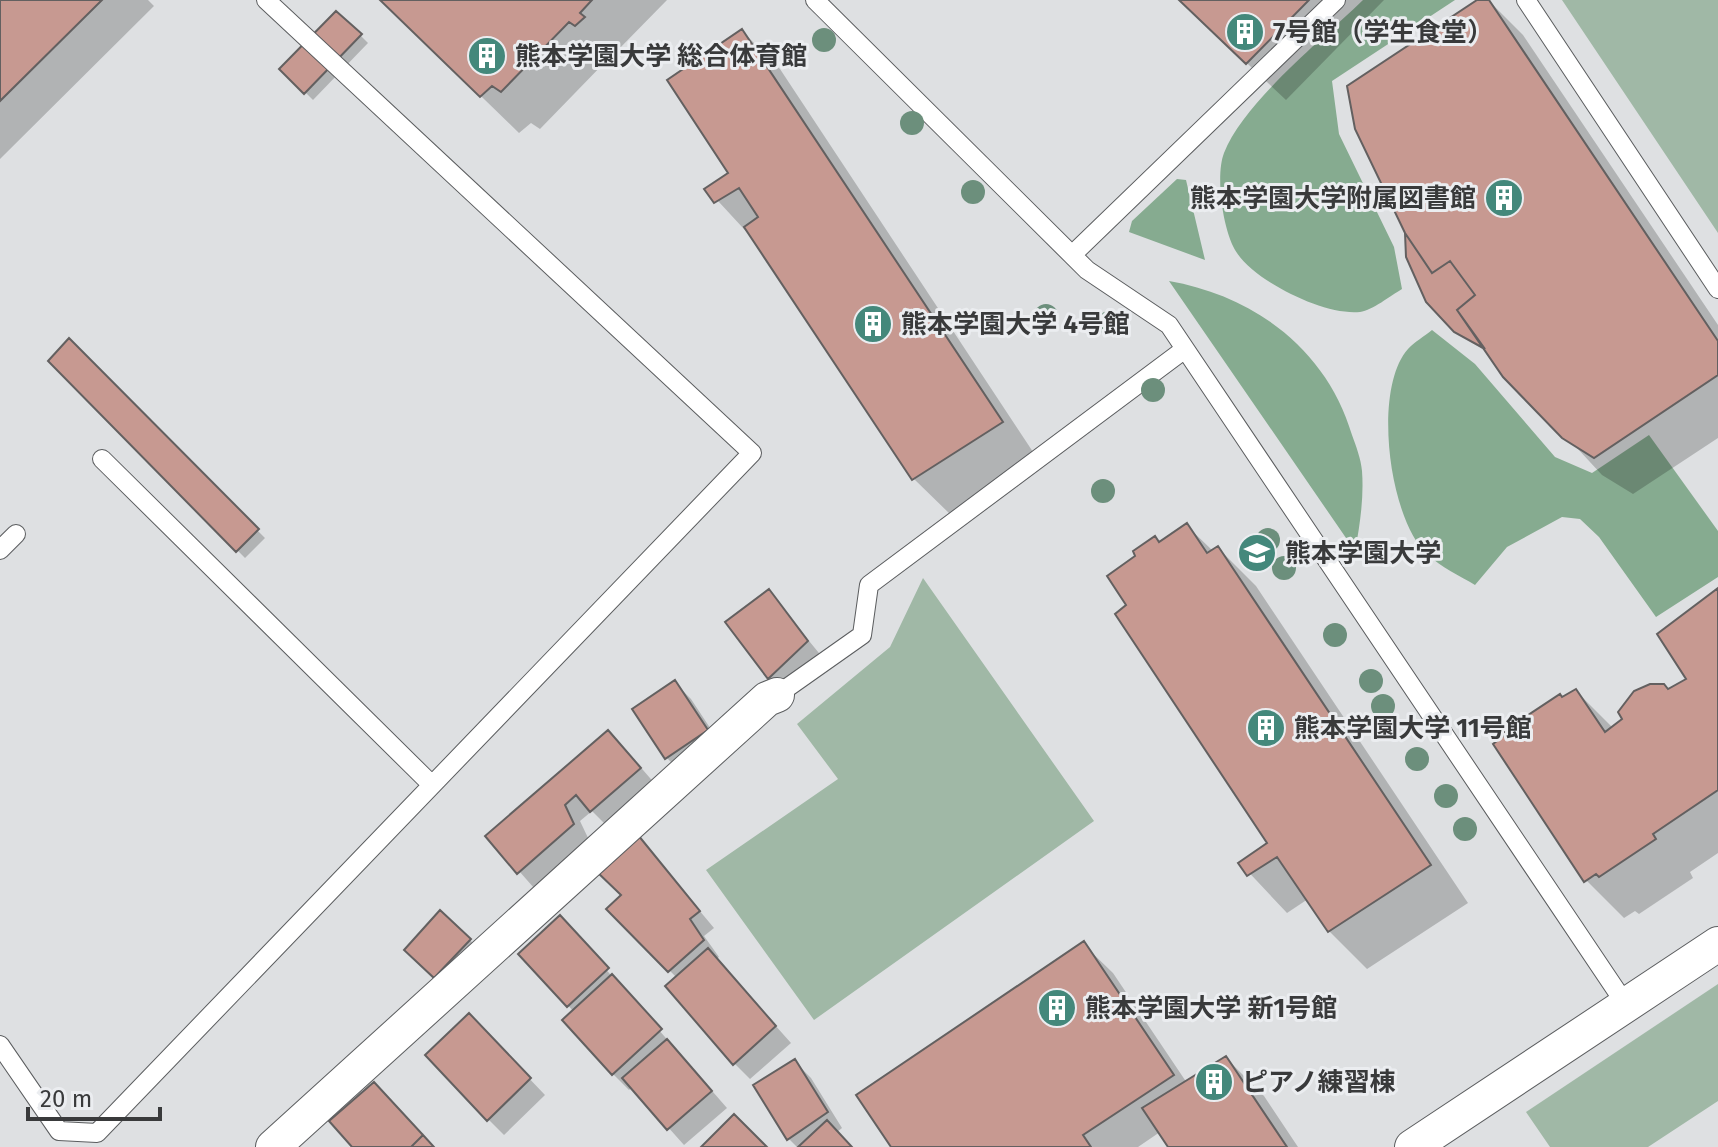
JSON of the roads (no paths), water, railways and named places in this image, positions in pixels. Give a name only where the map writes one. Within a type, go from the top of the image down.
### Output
[{"type":"street","points":[[273,1147],[767,699],[777,695]]},
{"type":"street","points":[[1412,1147],[1718,944]]},
{"type":"lane","points":[[0,1045],[59,1131],[97,1133],[752,453],[266,0]]},
{"type":"lane","points":[[815,0],[1087,270],[1169,325],[1626,1005]]},
{"type":"lane","points":[[1072,255],[1336,0]]},
{"type":"lane","points":[[1526,0],[1718,289]]},
{"type":"lane","points":[[777,695],[862,635],[869,585],[1185,349]]},
{"type":"lane","points":[[102,459],[432,785]]},
{"type":"lane","points":[[0,550],[16,534]]},
{"type":"place","name":"7号館（学生食堂）","points":[[1245,32]]},
{"type":"place","name":"熊本学園大学 総合体育館","points":[[487,56]]},
{"type":"place","name":"熊本学園大学附属図書館","points":[[1504,198]]},
{"type":"place","name":"熊本学園大学 4号館","points":[[873,324]]},
{"type":"place","name":"熊本学園大学","points":[[1257,553]]},
{"type":"place","name":"熊本学園大学 11号館","points":[[1266,728]]},
{"type":"place","name":"熊本学園大学 新1号館","points":[[1057,1008]]},
{"type":"place","name":"ピアノ練習棟","points":[[1214,1082]]}]
